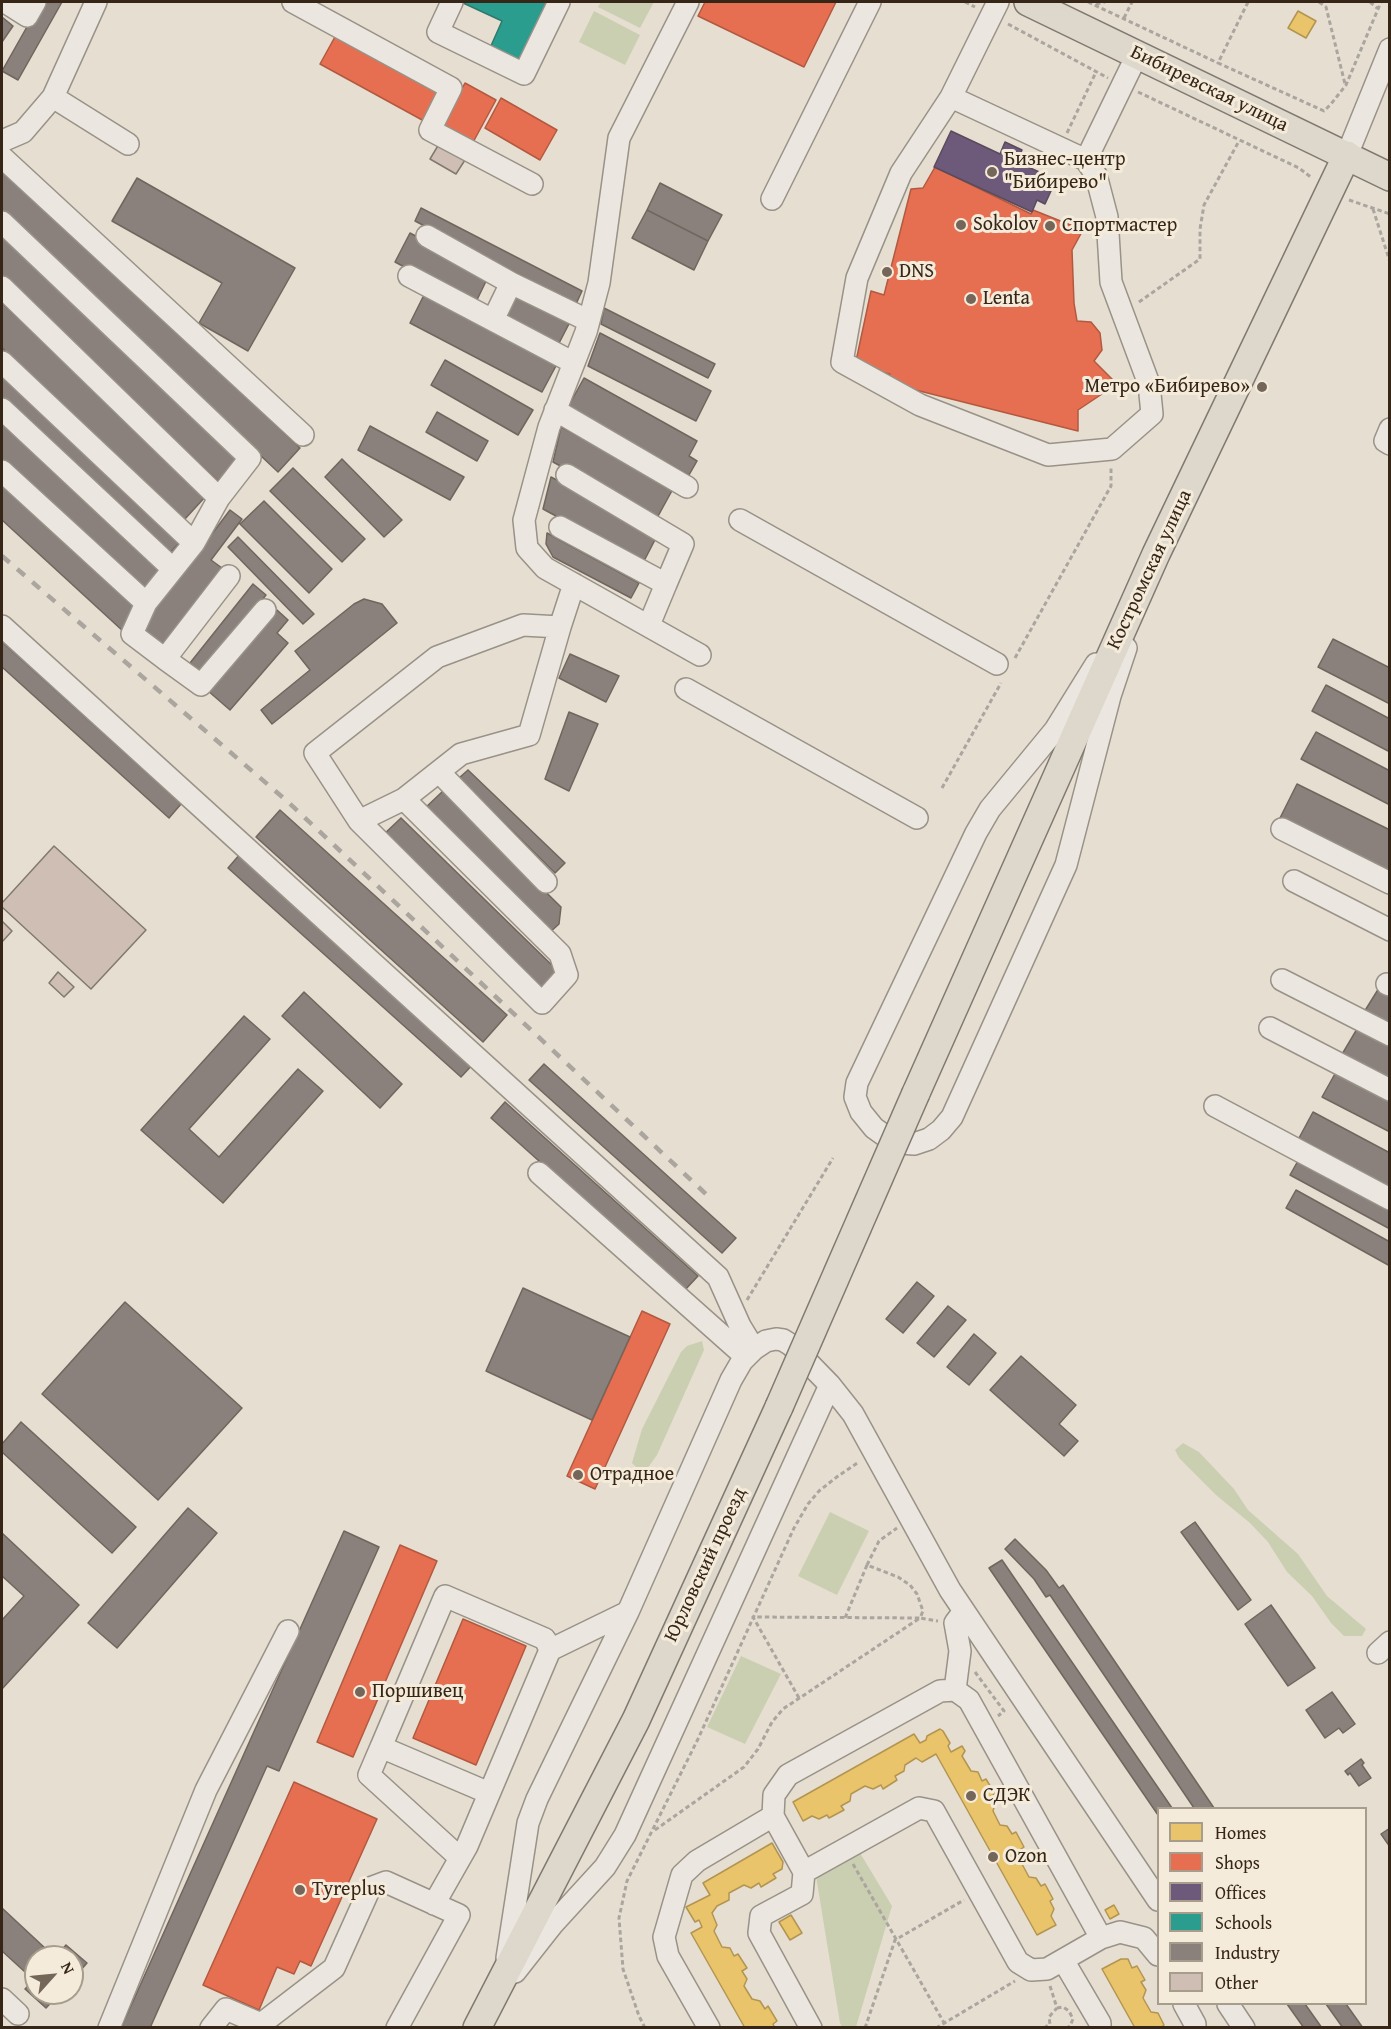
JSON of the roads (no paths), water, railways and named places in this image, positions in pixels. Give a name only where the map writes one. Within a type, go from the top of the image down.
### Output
[{"type":"main road","name":"Бибиревская улица","points":[[1028,2],[1389,177]]},
{"type":"main road","name":"Костромская улица","points":[[916,1093],[1156,554],[1347,155]]},
{"type":"main road","name":"Юрловский проезд","points":[[477,2028],[636,1720],[779,1407],[916,1093]]},
{"type":"street","points":[[5,2],[27,16],[35,2]]},
{"type":"street","points":[[2,141],[23,132],[53,97],[96,2]]},
{"type":"street","points":[[293,2],[451,88],[430,130],[532,184]]},
{"type":"street","points":[[445,4],[438,32],[524,74],[559,2]]},
{"type":"street","points":[[688,2],[619,138],[598,283],[589,321],[549,427],[524,520],[526,548],[545,568],[700,655]]},
{"type":"street","points":[[772,199],[870,2]]},
{"type":"street","points":[[951,97],[1086,160],[1096,174],[1107,217],[1111,282],[1149,384],[1152,414],[1112,449],[1048,455],[920,405],[842,362],[856,278],[901,173],[951,97],[972,42],[994,8]]},
{"type":"street","name":"Костромская улица","points":[[1347,155],[1385,75],[1389,49]]},
{"type":"street","points":[[1086,160],[1137,55]]},
{"type":"street","points":[[53,97],[128,144]]},
{"type":"street","points":[[2,157],[303,435]]},
{"type":"street","points":[[2,222],[250,458],[219,498],[194,543],[146,603],[132,634],[201,685],[265,610]]},
{"type":"street","points":[[427,236],[511,283],[589,321]]},
{"type":"street","points":[[409,276],[574,363]]},
{"type":"street","points":[[493,320],[511,283]]},
{"type":"street","points":[[2,287],[219,498]]},
{"type":"street","points":[[2,362],[194,543]]},
{"type":"street","points":[[2,409],[173,569]]},
{"type":"street","points":[[555,411],[687,487]]},
{"type":"street","points":[[1389,429],[1385,441],[1389,444]]},
{"type":"street","points":[[2,471],[146,603]]},
{"type":"street","points":[[567,475],[683,544],[649,625]]},
{"type":"street","points":[[740,520],[1005,667]]},
{"type":"street","points":[[560,527],[666,584]]},
{"type":"street","points":[[1132,608],[1055,730],[990,809],[976,833],[857,1083],[855,1097],[861,1112],[874,1128],[888,1138],[900,1143],[914,1144],[929,1139],[952,1117],[1065,865],[1110,696],[1156,554]]},
{"type":"street","points":[[165,659],[229,576]]},
{"type":"street","points":[[359,820],[404,798],[461,754],[530,735],[574,584]]},
{"type":"street","points":[[404,798],[560,954],[567,975],[542,1003],[359,820],[315,753],[437,657],[523,624],[560,627]]},
{"type":"street","points":[[2,626],[718,1276],[750,1353]]},
{"type":"street","points":[[686,689],[917,818]]},
{"type":"street","points":[[439,772],[546,882]]},
{"type":"street","points":[[1282,829],[1389,883]]},
{"type":"street","points":[[1294,881],[1389,930]]},
{"type":"street","points":[[1282,980],[1389,1035]]},
{"type":"street","points":[[1270,1028],[1389,1090]]},
{"type":"street","points":[[1215,1106],[1389,1199]]},
{"type":"street","points":[[539,1173],[750,1353]]},
{"type":"street","points":[[496,1992],[510,1940],[528,1823],[537,1799],[628,1612],[731,1380],[750,1353],[766,1341],[776,1339],[783,1340],[792,1346],[830,1385],[853,1414],[950,1590],[959,1617],[1157,1899]]},
{"type":"street","points":[[496,1992],[552,1925],[605,1867],[625,1835],[830,1385]]},
{"type":"street","points":[[460,1858],[369,1776],[445,1596],[545,1639],[550,1650]]},
{"type":"street","points":[[434,1904],[467,1846],[550,1650],[628,1612]]},
{"type":"street","points":[[955,1690],[960,1650],[959,1617]]},
{"type":"street","points":[[109,2028],[206,1790],[288,1631]]},
{"type":"street","points":[[811,2028],[759,1933],[761,1916],[802,1894],[804,1872],[773,1816],[774,1795],[788,1775],[940,1691],[955,1690],[969,1700],[1101,1938]]},
{"type":"street","points":[[381,1748],[489,1793]]},
{"type":"street","points":[[804,1872],[919,1808],[934,1811],[1018,1962],[1046,1966],[1101,1938],[1120,1932],[1144,1938],[1157,1954]]},
{"type":"street","points":[[709,2028],[668,1956],[664,1937],[682,1875],[697,1861],[773,1816]]},
{"type":"street","points":[[210,2028],[226,2009],[261,2024],[334,1968],[370,1888],[386,1882],[459,1915],[397,2028]]},
{"type":"street","points":[[1046,1966],[1100,2024],[1100,2028]]},
{"type":"street","points":[[2,1999],[18,2014]]},
{"type":"street","points":[[1184,2005],[1195,2028]]},
{"type":"street","points":[[1229,2005],[1244,2028]]},
{"type":"railway","points":[[2,556],[287,801],[707,1195]]},
{"type":"place","name":"Бизнес-центр \"Бибирево\"","points":[[992,172]]},
{"type":"place","name":"Sokolov","points":[[961,225]]},
{"type":"place","name":"Спортмастер","points":[[1050,226]]},
{"type":"place","name":"DNS","points":[[887,272]]},
{"type":"place","name":"Lenta","points":[[971,299]]},
{"type":"place","name":"Метро «Бибирево»","points":[[1262,387]]},
{"type":"place","name":"Отрадное","points":[[578,1475]]},
{"type":"place","name":"Поршивец","points":[[360,1692]]},
{"type":"place","name":"СДЭК","points":[[971,1796]]},
{"type":"place","name":"Ozon","points":[[993,1857]]},
{"type":"place","name":"Tyreplus","points":[[300,1890]]}]
